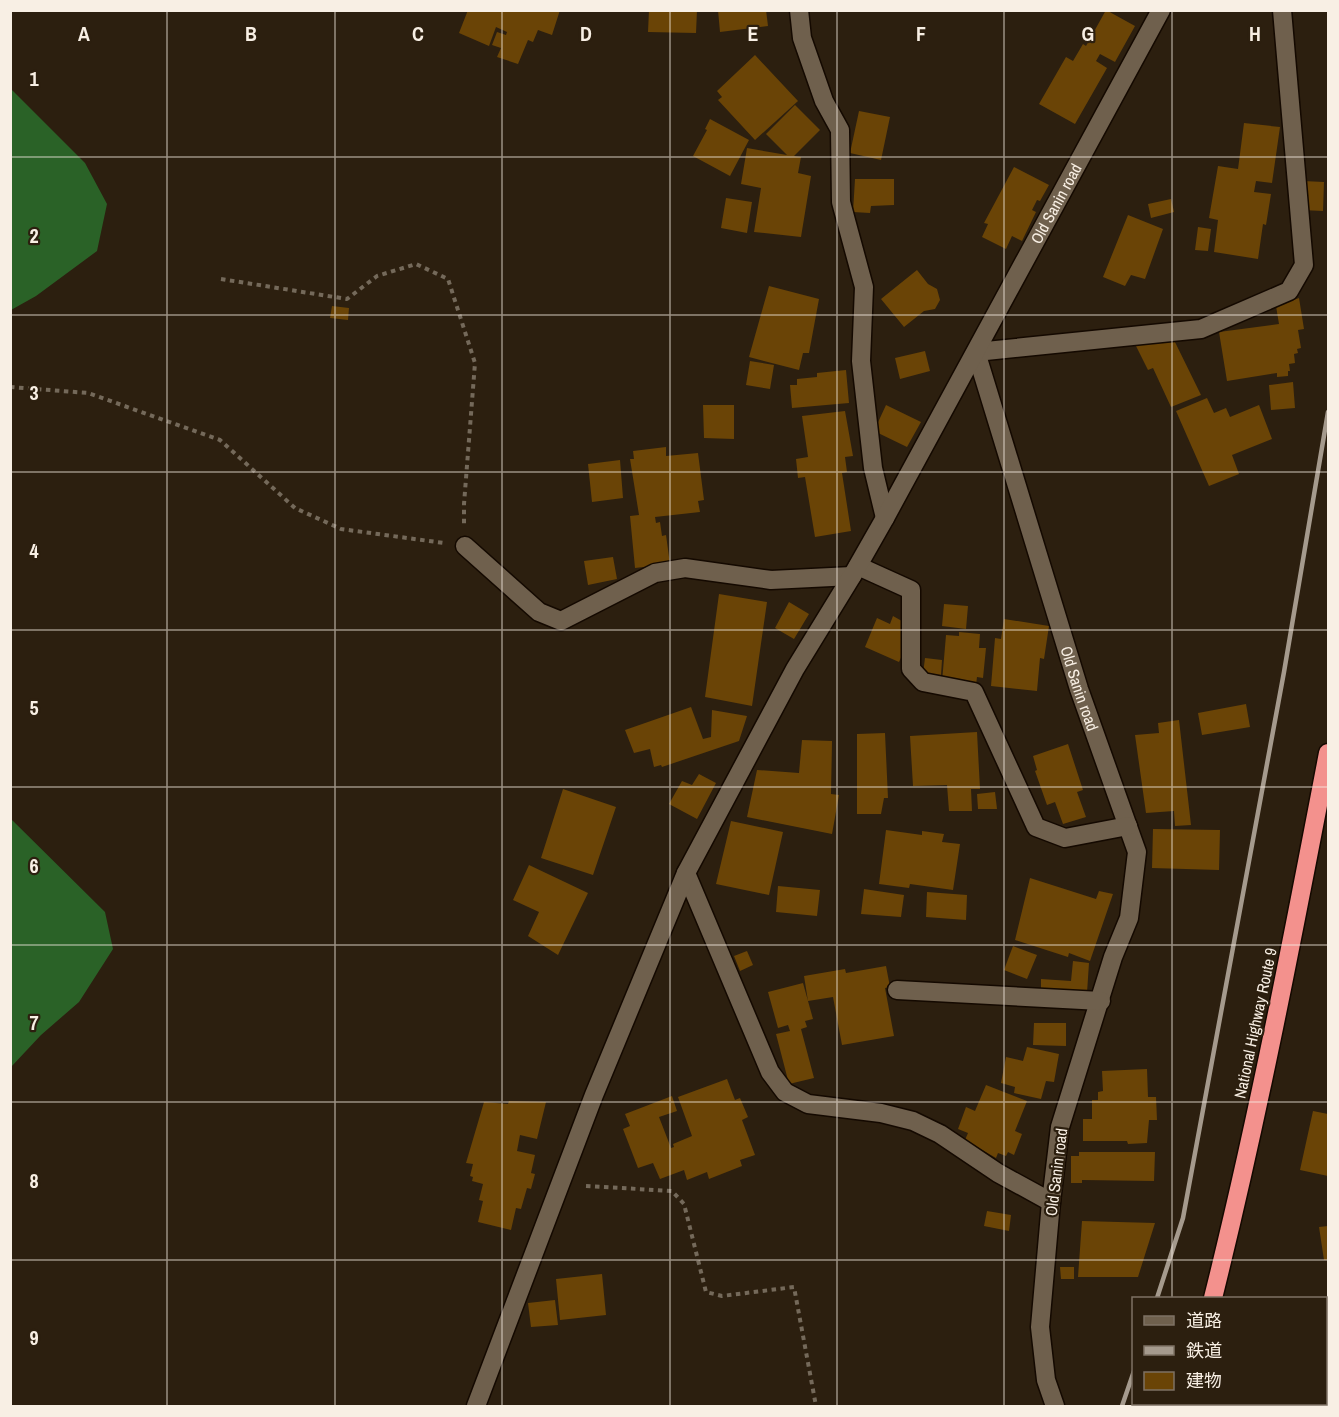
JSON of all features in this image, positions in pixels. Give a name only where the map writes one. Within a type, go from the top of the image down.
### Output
[{"type":"highway","name":"National Highway Route 9","points":[[1213,1297],[1254,1125],[1329,753]]},
{"type":"street","points":[[799,10],[802,38],[824,101],[840,130],[841,202],[864,287],[861,361],[873,468],[885,518]]},
{"type":"street","name":"Old Sanin road","points":[[1055,1407],[1046,1380],[1040,1327],[1060,1127],[1113,957],[1129,918],[1137,852],[1079,689],[976,352],[1161,10]]},
{"type":"street","points":[[476,1407],[594,1095],[686,873],[795,669],[855,571],[976,352],[1201,328],[1289,291],[1304,265],[1282,10]]},
{"type":"street","points":[[465,546],[538,612],[561,621],[655,573],[685,568],[771,580],[855,571],[911,590],[911,669],[923,682],[974,692],[1036,827],[1065,838],[1128,826]]},
{"type":"street","points":[[686,873],[770,1072],[785,1092],[808,1104],[881,1113],[913,1121],[940,1134],[998,1173],[1051,1202]]},
{"type":"street","points":[[897,990],[1101,1001]]},
{"type":"path","points":[[10,387],[88,393],[220,440],[296,508],[341,529],[465,546],[464,504],[475,363],[448,279],[416,264],[377,276],[347,299],[221,279]]},
{"type":"path","points":[[561,1184],[672,1191],[684,1204],[706,1292],[722,1296],[794,1287],[816,1407]]},
{"type":"green space","points":[[11,89],[85,163],[107,204],[97,251],[36,296],[11,310]]},
{"type":"green space","points":[[10,818],[105,912],[113,949],[79,1002],[41,1035],[11,1067]]},
{"type":"building","points":[[468,10],[560,10],[552,35],[538,30],[533,42],[528,40],[518,64],[497,57],[501,48],[492,45],[497,32],[506,35],[507,32],[496,27],[489,46],[459,33]]},
{"type":"building","points":[[649,10],[697,10],[696,33],[648,32]]},
{"type":"building","points":[[718,10],[766,10],[768,26],[720,32]]},
{"type":"building","points":[[1106,10],[1135,26],[1115,62],[1100,54],[1096,61],[1107,68],[1075,124],[1039,104],[1066,57],[1073,61],[1083,44],[1086,46]]},
{"type":"building","points":[[755,55],[798,101],[755,140],[718,100],[722,97],[717,91]]},
{"type":"building","points":[[795,105],[820,130],[794,156],[801,157],[798,173],[811,176],[801,237],[754,232],[761,188],[741,184],[747,148],[787,155],[766,134]]},
{"type":"building","points":[[859,111],[890,117],[881,160],[850,153]]},
{"type":"building","points":[[710,119],[749,140],[730,176],[693,156],[707,130],[705,129]]},
{"type":"building","points":[[1244,123],[1280,127],[1272,183],[1256,181],[1254,192],[1271,194],[1266,225],[1263,224],[1258,259],[1214,252],[1218,220],[1209,218],[1218,166],[1238,169]]},
{"type":"building","points":[[1014,167],[1049,185],[1032,210],[1036,212],[1022,241],[1012,236],[1006,249],[982,237],[988,224],[984,223]]},
{"type":"building","points":[[855,179],[894,179],[894,205],[871,206],[870,213],[853,212]]},
{"type":"building","points":[[1303,181],[1324,182],[1323,211],[1302,210]]},
{"type":"building","points":[[726,198],[752,202],[747,233],[721,228]]},
{"type":"building","points":[[1171,199],[1174,212],[1151,218],[1148,204]]},
{"type":"building","points":[[1128,215],[1163,229],[1145,279],[1131,275],[1125,286],[1103,277]]},
{"type":"building","points":[[1198,227],[1211,229],[1208,251],[1195,250]]},
{"type":"building","points":[[917,270],[928,284],[937,289],[940,300],[935,309],[924,311],[904,327],[881,299]]},
{"type":"building","points":[[769,286],[819,299],[809,353],[803,353],[799,370],[749,357]]},
{"type":"building","points":[[1299,298],[1304,329],[1298,330],[1301,348],[1297,349],[1298,353],[1294,354],[1295,363],[1289,364],[1288,376],[1277,377],[1277,373],[1227,381],[1219,332],[1279,324],[1276,306]]},
{"type":"building","points":[[332,306],[349,308],[348,320],[330,318]]},
{"type":"building","points":[[1173,338],[1201,395],[1171,407],[1153,368],[1148,370],[1136,346]]},
{"type":"building","points":[[925,351],[930,371],[900,379],[895,358]]},
{"type":"building","points":[[750,361],[774,365],[770,389],[746,385]]},
{"type":"building","points":[[846,370],[849,403],[792,408],[790,385],[797,385],[797,379],[817,377],[817,373]]},
{"type":"building","points":[[1293,382],[1295,408],[1271,410],[1269,385]]},
{"type":"building","points":[[1207,398],[1214,413],[1226,408],[1230,417],[1259,405],[1272,439],[1232,455],[1239,474],[1209,486],[1176,411]]},
{"type":"building","points":[[703,405],[734,405],[734,439],[704,438]]},
{"type":"building","points":[[886,405],[921,422],[907,447],[874,431]]},
{"type":"building","points":[[845,411],[853,456],[845,457],[847,472],[842,473],[851,531],[815,537],[805,477],[798,478],[796,459],[808,457],[802,416]]},
{"type":"building","points":[[666,447],[666,456],[698,453],[704,500],[698,501],[700,512],[655,517],[656,523],[660,522],[662,536],[666,535],[670,564],[635,568],[630,516],[639,515],[630,459],[634,459],[633,451]]},
{"type":"building","points":[[620,460],[623,498],[592,502],[588,464]]},
{"type":"building","points":[[613,557],[617,579],[588,585],[584,561]]},
{"type":"building","points":[[719,594],[767,602],[752,706],[705,697]]},
{"type":"building","points":[[789,602],[809,614],[794,639],[775,628]]},
{"type":"building","points":[[944,604],[968,606],[966,629],[942,626]]},
{"type":"building","points":[[893,616],[909,625],[910,638],[899,662],[865,647],[877,618],[890,624]]},
{"type":"building","points":[[1004,619],[1049,626],[1044,659],[1040,658],[1037,691],[991,686],[995,638],[1001,639]]},
{"type":"building","points":[[959,632],[980,634],[979,648],[986,648],[983,678],[977,677],[976,685],[942,682],[946,635],[959,636]]},
{"type":"building","points":[[925,658],[942,660],[941,675],[923,674]]},
{"type":"building","points":[[1246,704],[1250,727],[1202,735],[1198,713]]},
{"type":"building","points":[[691,707],[703,739],[711,737],[712,710],[747,716],[739,741],[662,767],[661,765],[654,767],[650,749],[634,753],[625,730]]},
{"type":"building","points":[[1179,720],[1191,825],[1175,826],[1174,811],[1146,813],[1135,735],[1159,733],[1158,723]]},
{"type":"building","points":[[977,732],[980,789],[971,789],[972,811],[949,811],[947,785],[913,786],[910,736]]},
{"type":"building","points":[[885,733],[888,798],[884,798],[881,814],[857,814],[857,734]]},
{"type":"building","points":[[802,740],[832,741],[831,794],[839,795],[832,834],[747,817],[757,770],[799,773]]},
{"type":"building","points":[[1068,744],[1083,790],[1077,792],[1086,817],[1063,824],[1055,802],[1047,805],[1035,771],[1037,770],[1033,756]]},
{"type":"building","points":[[699,774],[716,783],[697,819],[669,804],[682,781],[692,785]]},
{"type":"building","points":[[563,789],[616,807],[593,875],[541,858]]},
{"type":"building","points":[[995,792],[997,809],[978,809],[977,794]]},
{"type":"building","points":[[731,821],[783,832],[769,895],[716,884]]},
{"type":"building","points":[[1153,829],[1220,830],[1219,870],[1152,868]]},
{"type":"building","points":[[886,830],[922,835],[922,831],[944,834],[942,842],[960,844],[953,890],[910,884],[909,888],[879,884]]},
{"type":"building","points":[[529,865],[588,893],[558,955],[528,936],[539,912],[513,900]]},
{"type":"building","points":[[1030,878],[1096,899],[1099,891],[1113,894],[1090,961],[1069,953],[1068,957],[1015,940]]},
{"type":"building","points":[[778,886],[820,890],[817,916],[776,912]]},
{"type":"building","points":[[864,889],[904,895],[901,917],[861,914]]},
{"type":"building","points":[[927,892],[967,895],[966,920],[926,917]]},
{"type":"building","points":[[1013,946],[1037,955],[1027,979],[1004,970]]},
{"type":"building","points":[[747,951],[753,965],[740,971],[734,956]]},
{"type":"building","points":[[1073,961],[1089,963],[1087,993],[1041,989],[1041,979],[1071,981]]},
{"type":"building","points":[[886,966],[890,987],[885,988],[894,1036],[842,1045],[833,997],[808,1001],[804,976],[845,969],[846,973]]},
{"type":"building","points":[[803,983],[813,1019],[805,1021],[807,1027],[801,1029],[814,1078],[789,1084],[776,1034],[790,1031],[788,1025],[778,1028],[768,992]]},
{"type":"building","points":[[1034,1023],[1066,1023],[1066,1046],[1033,1045]]},
{"type":"building","points":[[1027,1047],[1059,1054],[1054,1082],[1046,1081],[1041,1099],[1014,1093],[1015,1087],[1001,1083],[1006,1057],[1023,1061]]},
{"type":"building","points":[[1147,1069],[1148,1097],[1156,1097],[1157,1120],[1149,1120],[1147,1143],[1083,1141],[1083,1119],[1092,1119],[1092,1100],[1098,1100],[1098,1092],[1103,1091],[1102,1071]]},
{"type":"building","points":[[727,1079],[735,1100],[740,1098],[748,1117],[742,1120],[755,1155],[740,1160],[742,1166],[709,1179],[707,1172],[687,1180],[684,1170],[660,1179],[653,1163],[638,1168],[623,1129],[630,1126],[625,1114],[672,1096],[677,1111],[659,1117],[671,1148],[674,1147],[673,1144],[692,1136],[678,1097]]},
{"type":"building","points":[[986,1085],[1027,1101],[1015,1131],[1022,1134],[1014,1155],[1008,1152],[1006,1156],[998,1153],[996,1158],[965,1140],[968,1133],[958,1129],[966,1107],[975,1111]]},
{"type":"building","points":[[509,1101],[546,1102],[537,1139],[520,1135],[517,1151],[535,1155],[531,1173],[535,1174],[531,1189],[527,1188],[521,1209],[516,1208],[511,1230],[478,1222],[483,1201],[479,1200],[483,1184],[472,1181],[473,1177],[470,1176],[473,1164],[466,1163],[484,1102],[508,1104]]},
{"type":"building","points":[[1313,1111],[1328,1114],[1328,1176],[1300,1170]]},
{"type":"building","points":[[1079,1152],[1155,1152],[1154,1181],[1082,1180],[1082,1183],[1071,1183],[1071,1156],[1079,1156]]},
{"type":"building","points":[[987,1211],[1011,1215],[1009,1231],[984,1226]]},
{"type":"building","points":[[1082,1221],[1155,1223],[1138,1277],[1078,1277]]},
{"type":"building","points":[[1328,1226],[1328,1260],[1324,1260],[1319,1227]]},
{"type":"building","points":[[1060,1267],[1074,1267],[1074,1279],[1061,1279]]},
{"type":"building","points":[[602,1274],[606,1315],[560,1320],[556,1279]]},
{"type":"building","points":[[555,1300],[558,1325],[531,1327],[528,1303]]},
{"type":"building","points":[[1262,1405],[1326,1405],[1325,1406]]},
{"type":"railway","points":[[1157,1297],[1183,1218],[1284,672],[1328,412]]},
{"type":"railway","points":[[1122,1406],[1132,1377]]}]
